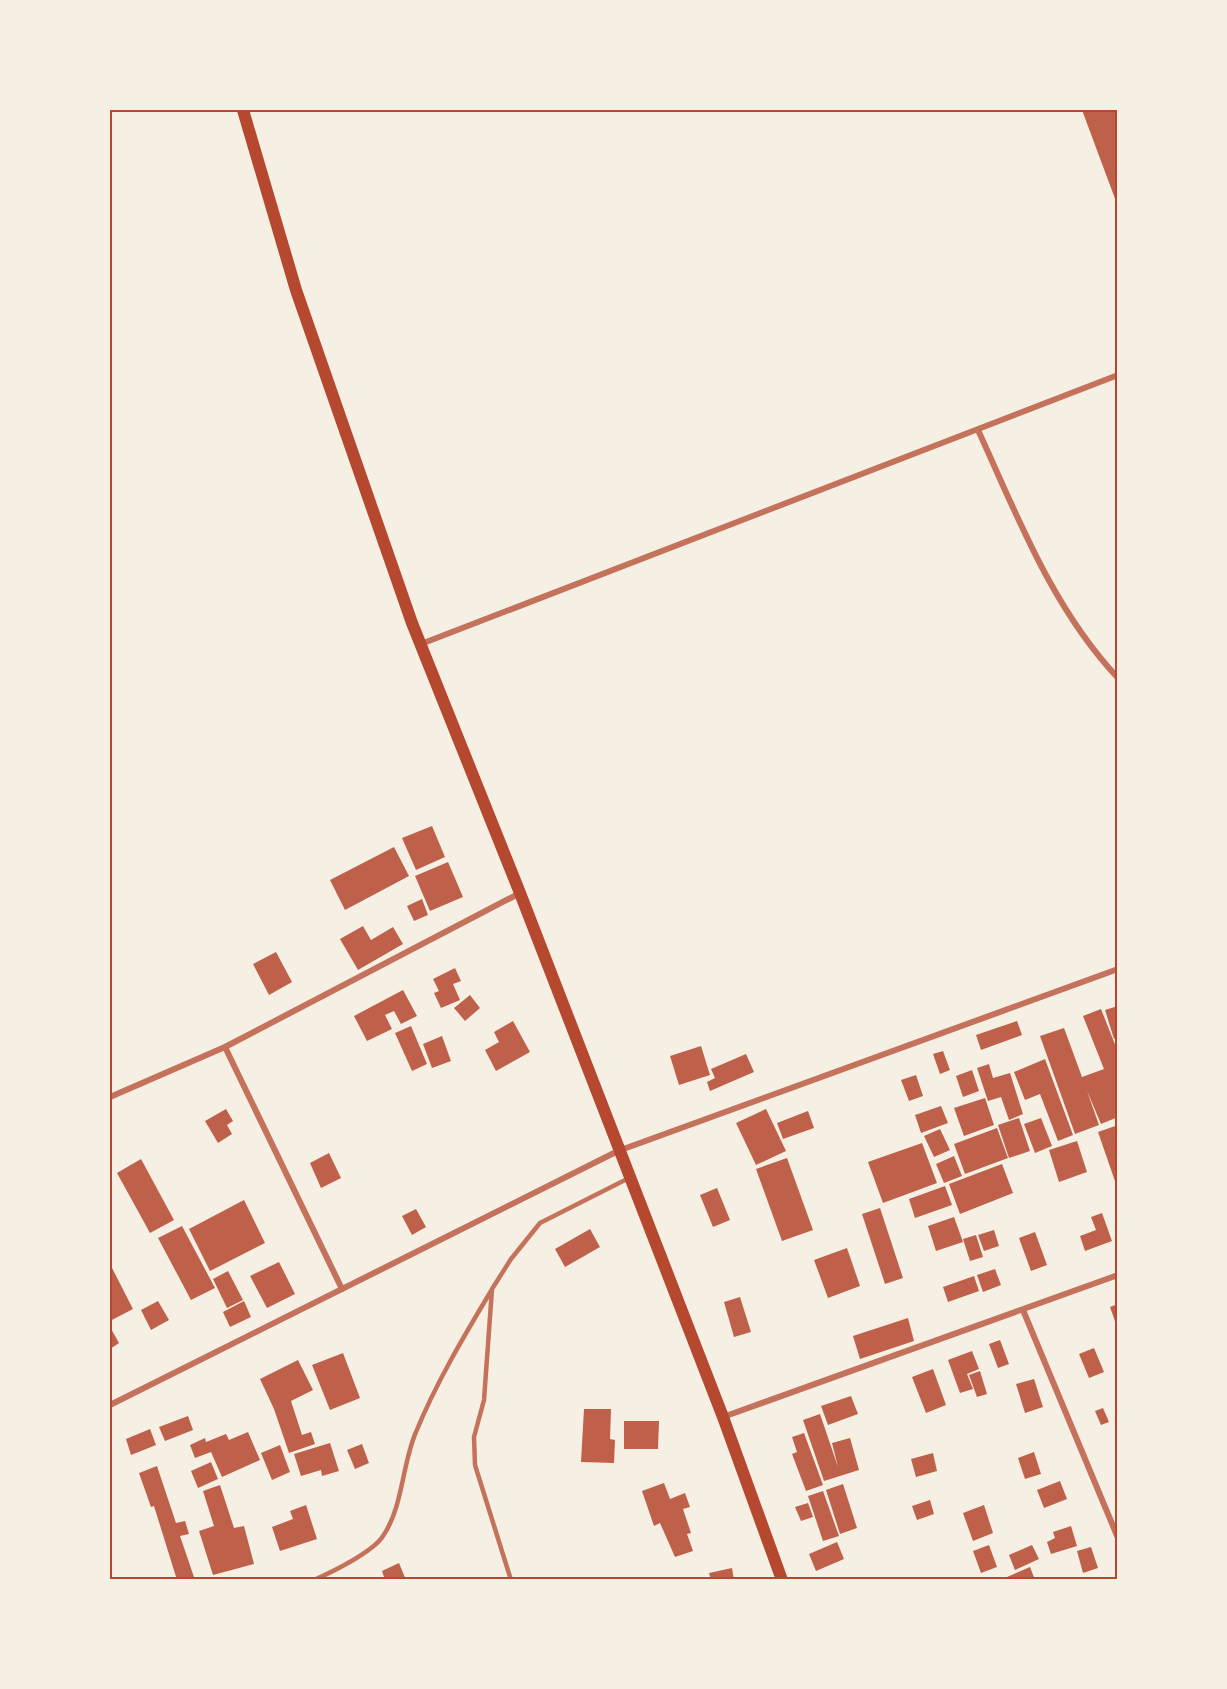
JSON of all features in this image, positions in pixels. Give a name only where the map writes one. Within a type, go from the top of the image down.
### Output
[{"type":"main road","points":[[243,110],[296,290],[420,645],[520,893],[618,1151],[723,1417],[782,1580]]},
{"type":"street","points":[[420,645],[1118,375]]},
{"type":"street","points":[[978,430],[1040,564],[1090,648],[1118,678]]},
{"type":"street","points":[[110,1097],[225,1047],[520,893]]},
{"type":"street","points":[[110,1405],[618,1151],[1118,969]]},
{"type":"street","points":[[225,1047],[342,1289]]},
{"type":"street","points":[[723,1417],[1118,1275]]},
{"type":"street","points":[[1023,1310],[1118,1538]]},
{"type":"lane","points":[[314,1580],[341,1568],[383,1538],[394,1511],[415,1433],[458,1347],[511,1259],[540,1223],[629,1178]]},
{"type":"lane","points":[[492,1289],[484,1400],[474,1437],[475,1465],[511,1580]]},
{"type":"building","points":[[1082,110],[1118,110],[1118,204],[1117,204]]},
{"type":"building","points":[[432,826],[445,857],[416,870],[402,838]]},
{"type":"building","points":[[394,847],[409,876],[345,910],[330,880]]},
{"type":"building","points":[[448,862],[463,897],[430,911],[415,876]]},
{"type":"building","points":[[422,899],[428,915],[414,921],[407,906]]},
{"type":"building","points":[[363,926],[371,940],[393,927],[403,944],[358,970],[340,939]]},
{"type":"building","points":[[276,952],[292,982],[269,995],[253,964]]},
{"type":"building","points":[[455,968],[461,981],[453,984],[460,1000],[441,1008],[434,993],[439,991],[433,979]]},
{"type":"building","points":[[403,990],[417,1016],[401,1024],[394,1011],[385,1015],[392,1029],[367,1041],[354,1016]]},
{"type":"building","points":[[470,995],[480,1008],[465,1021],[454,1008]]},
{"type":"building","points":[[1118,1006],[1118,1038],[1114,1039],[1105,1010]]},
{"type":"building","points":[[1101,1009],[1118,1052],[1118,1117],[1101,1124],[1087,1091],[1099,1125],[1075,1134],[1040,1036],[1064,1028],[1082,1077],[1104,1069],[1083,1016]]},
{"type":"building","points":[[513,1021],[530,1052],[496,1071],[485,1050],[499,1042],[494,1032]]},
{"type":"building","points":[[1017,1021],[1022,1035],[981,1050],[976,1035]]},
{"type":"building","points":[[411,1026],[427,1064],[412,1071],[395,1033]]},
{"type":"building","points":[[442,1036],[451,1061],[432,1068],[423,1044]]},
{"type":"building","points":[[701,1046],[710,1075],[679,1085],[670,1056]]},
{"type":"building","points":[[943,1051],[950,1070],[940,1074],[933,1054]]},
{"type":"building","points":[[746,1054],[754,1072],[710,1091],[707,1082],[715,1078],[711,1069]]},
{"type":"building","points":[[1045,1059],[1073,1135],[1058,1141],[1040,1094],[1025,1100],[1014,1072]]},
{"type":"building","points":[[989,1064],[993,1078],[1010,1073],[1023,1114],[1009,1120],[1001,1097],[988,1101],[977,1068]]},
{"type":"building","points":[[972,1070],[979,1091],[963,1097],[956,1076]]},
{"type":"building","points":[[916,1075],[923,1096],[909,1101],[901,1080]]},
{"type":"building","points":[[985,1098],[994,1125],[964,1136],[954,1108]]},
{"type":"building","points":[[941,1106],[948,1123],[921,1133],[915,1115]]},
{"type":"building","points":[[226,1109],[233,1121],[227,1125],[232,1134],[218,1143],[205,1121]]},
{"type":"building","points":[[766,1109],[786,1151],[756,1165],[736,1123]]},
{"type":"building","points":[[808,1111],[814,1128],[783,1139],[777,1123]]},
{"type":"building","points":[[1019,1118],[1030,1151],[1009,1158],[998,1125]]},
{"type":"building","points":[[1041,1118],[1052,1146],[1035,1153],[1024,1124]]},
{"type":"building","points":[[1118,1125],[1118,1187],[1117,1187],[1098,1132]]},
{"type":"building","points":[[997,1128],[1008,1158],[965,1174],[954,1144]]},
{"type":"building","points":[[940,1129],[950,1150],[934,1157],[924,1136]]},
{"type":"building","points":[[1077,1141],[1087,1172],[1059,1182],[1049,1150]]},
{"type":"building","points":[[922,1143],[937,1183],[883,1203],[868,1162]]},
{"type":"building","points":[[329,1153],[341,1178],[321,1188],[310,1163]]},
{"type":"building","points":[[954,1156],[962,1176],[944,1183],[936,1164]]},
{"type":"building","points":[[787,1158],[813,1230],[782,1241],[756,1169]]},
{"type":"building","points":[[141,1159],[174,1220],[150,1233],[117,1173]]},
{"type":"building","points":[[1002,1164],[1013,1193],[960,1214],[949,1184]]},
{"type":"building","points":[[945,1186],[952,1205],[915,1218],[909,1199]]},
{"type":"building","points":[[717,1188],[730,1220],[713,1227],[700,1195]]},
{"type":"building","points":[[244,1200],[265,1243],[210,1271],[189,1229]]},
{"type":"building","points":[[880,1208],[903,1278],[885,1284],[862,1214]]},
{"type":"building","points":[[416,1209],[426,1227],[412,1235],[402,1216]]},
{"type":"building","points":[[1102,1213],[1112,1241],[1085,1251],[1080,1236],[1096,1230],[1091,1217]]},
{"type":"building","points":[[954,1217],[963,1242],[936,1251],[928,1226]]},
{"type":"building","points":[[182,1226],[215,1288],[191,1300],[158,1238]]},
{"type":"building","points":[[590,1229],[600,1247],[565,1267],[555,1249]]},
{"type":"building","points":[[994,1230],[999,1246],[984,1251],[978,1235]]},
{"type":"building","points":[[1035,1232],[1047,1265],[1031,1271],[1019,1238]]},
{"type":"building","points":[[976,1235],[983,1257],[970,1261],[963,1239]]},
{"type":"building","points":[[847,1248],[860,1286],[828,1298],[814,1260]]},
{"type":"building","points":[[279,1262],[295,1294],[267,1308],[250,1276]]},
{"type":"building","points":[[110,1264],[133,1309],[110,1321]]},
{"type":"building","points":[[995,1269],[1001,1285],[983,1292],[977,1275]]},
{"type":"building","points":[[228,1271],[243,1300],[227,1308],[213,1279]]},
{"type":"building","points":[[974,1276],[979,1291],[948,1302],[943,1287]]},
{"type":"building","points":[[740,1297],[751,1332],[734,1337],[724,1302]]},
{"type":"building","points":[[158,1301],[169,1320],[151,1330],[141,1310]]},
{"type":"building","points":[[244,1301],[251,1317],[230,1327],[223,1312]]},
{"type":"building","points":[[1118,1304],[1118,1327],[1117,1327],[1110,1307]]},
{"type":"building","points":[[908,1318],[914,1341],[860,1359],[853,1336]]},
{"type":"building","points":[[110,1327],[119,1343],[110,1349]]},
{"type":"building","points":[[1000,1340],[1009,1364],[998,1368],[989,1344]]},
{"type":"building","points":[[1094,1348],[1104,1372],[1089,1378],[1079,1354]]},
{"type":"building","points":[[972,1351],[979,1369],[967,1374],[973,1389],[960,1393],[948,1360]]},
{"type":"building","points":[[343,1353],[360,1398],[330,1410],[312,1365]]},
{"type":"building","points":[[298,1360],[313,1390],[291,1401],[302,1435],[311,1432],[315,1444],[289,1453],[274,1409],[260,1379]]},
{"type":"building","points":[[933,1369],[946,1405],[926,1413],[912,1377]]},
{"type":"building","points":[[980,1371],[987,1394],[977,1397],[969,1375]]},
{"type":"building","points":[[1034,1379],[1043,1407],[1025,1413],[1016,1384]]},
{"type":"building","points":[[851,1396],[858,1414],[828,1425],[821,1406]]},
{"type":"building","points":[[1103,1408],[1109,1422],[1101,1425],[1095,1411]]},
{"type":"building","points":[[584,1409],[611,1409],[610,1439],[615,1440],[614,1463],[581,1462]]},
{"type":"building","points":[[820,1414],[838,1467],[832,1443],[850,1438],[859,1470],[824,1481],[803,1420]]},
{"type":"building","points":[[188,1416],[193,1430],[165,1441],[159,1427]]},
{"type":"building","points":[[624,1421],[659,1421],[658,1449],[624,1449]]},
{"type":"building","points":[[150,1429],[156,1445],[131,1455],[126,1439]]},
{"type":"building","points":[[248,1432],[260,1460],[222,1477],[211,1452],[195,1458],[190,1445],[205,1438],[206,1442],[226,1434],[229,1440]]},
{"type":"building","points":[[804,1433],[823,1485],[806,1491],[792,1454],[797,1452],[792,1437]]},
{"type":"building","points":[[330,1443],[339,1471],[322,1476],[321,1470],[301,1476],[294,1454]]},
{"type":"building","points":[[362,1444],[369,1463],[355,1469],[347,1450]]},
{"type":"building","points":[[280,1445],[290,1472],[272,1480],[261,1453]]},
{"type":"building","points":[[1034,1452],[1041,1474],[1025,1479],[1018,1458]]},
{"type":"building","points":[[933,1453],[937,1471],[916,1477],[911,1459]]},
{"type":"building","points":[[211,1462],[218,1479],[198,1488],[191,1471]]},
{"type":"building","points":[[157,1466],[176,1523],[185,1521],[189,1534],[180,1536],[195,1580],[177,1580],[154,1506],[151,1507],[139,1473]]},
{"type":"building","points":[[1060,1481],[1067,1499],[1044,1508],[1037,1490]]},
{"type":"building","points":[[664,1483],[670,1499],[685,1493],[690,1507],[683,1509],[691,1533],[687,1534],[693,1551],[675,1557],[660,1523],[654,1526],[642,1491]]},
{"type":"building","points":[[843,1484],[857,1528],[840,1534],[826,1490]]},
{"type":"building","points":[[220,1485],[234,1528],[244,1526],[254,1564],[213,1575],[199,1531],[214,1526],[203,1491]]},
{"type":"building","points":[[823,1491],[839,1536],[823,1541],[808,1496]]},
{"type":"building","points":[[930,1500],[934,1514],[917,1520],[912,1506]]},
{"type":"building","points":[[808,1503],[813,1517],[801,1521],[795,1507]]},
{"type":"building","points":[[306,1505],[317,1539],[280,1551],[272,1527],[293,1519],[290,1511]]},
{"type":"building","points":[[984,1505],[993,1533],[973,1541],[963,1513]]},
{"type":"building","points":[[1071,1526],[1077,1546],[1051,1554],[1047,1542],[1055,1538],[1053,1532]]},
{"type":"building","points":[[837,1542],[844,1559],[816,1571],[809,1554]]},
{"type":"building","points":[[989,1545],[997,1567],[981,1573],[973,1551]]},
{"type":"building","points":[[1032,1545],[1039,1559],[1015,1570],[1009,1555]]},
{"type":"building","points":[[1091,1547],[1098,1568],[1083,1573],[1077,1551]]},
{"type":"building","points":[[399,1563],[406,1580],[385,1580],[382,1571]]},
{"type":"building","points":[[1030,1567],[1035,1580],[1000,1580]]},
{"type":"building","points":[[732,1568],[734,1580],[711,1580],[709,1573]]}]
